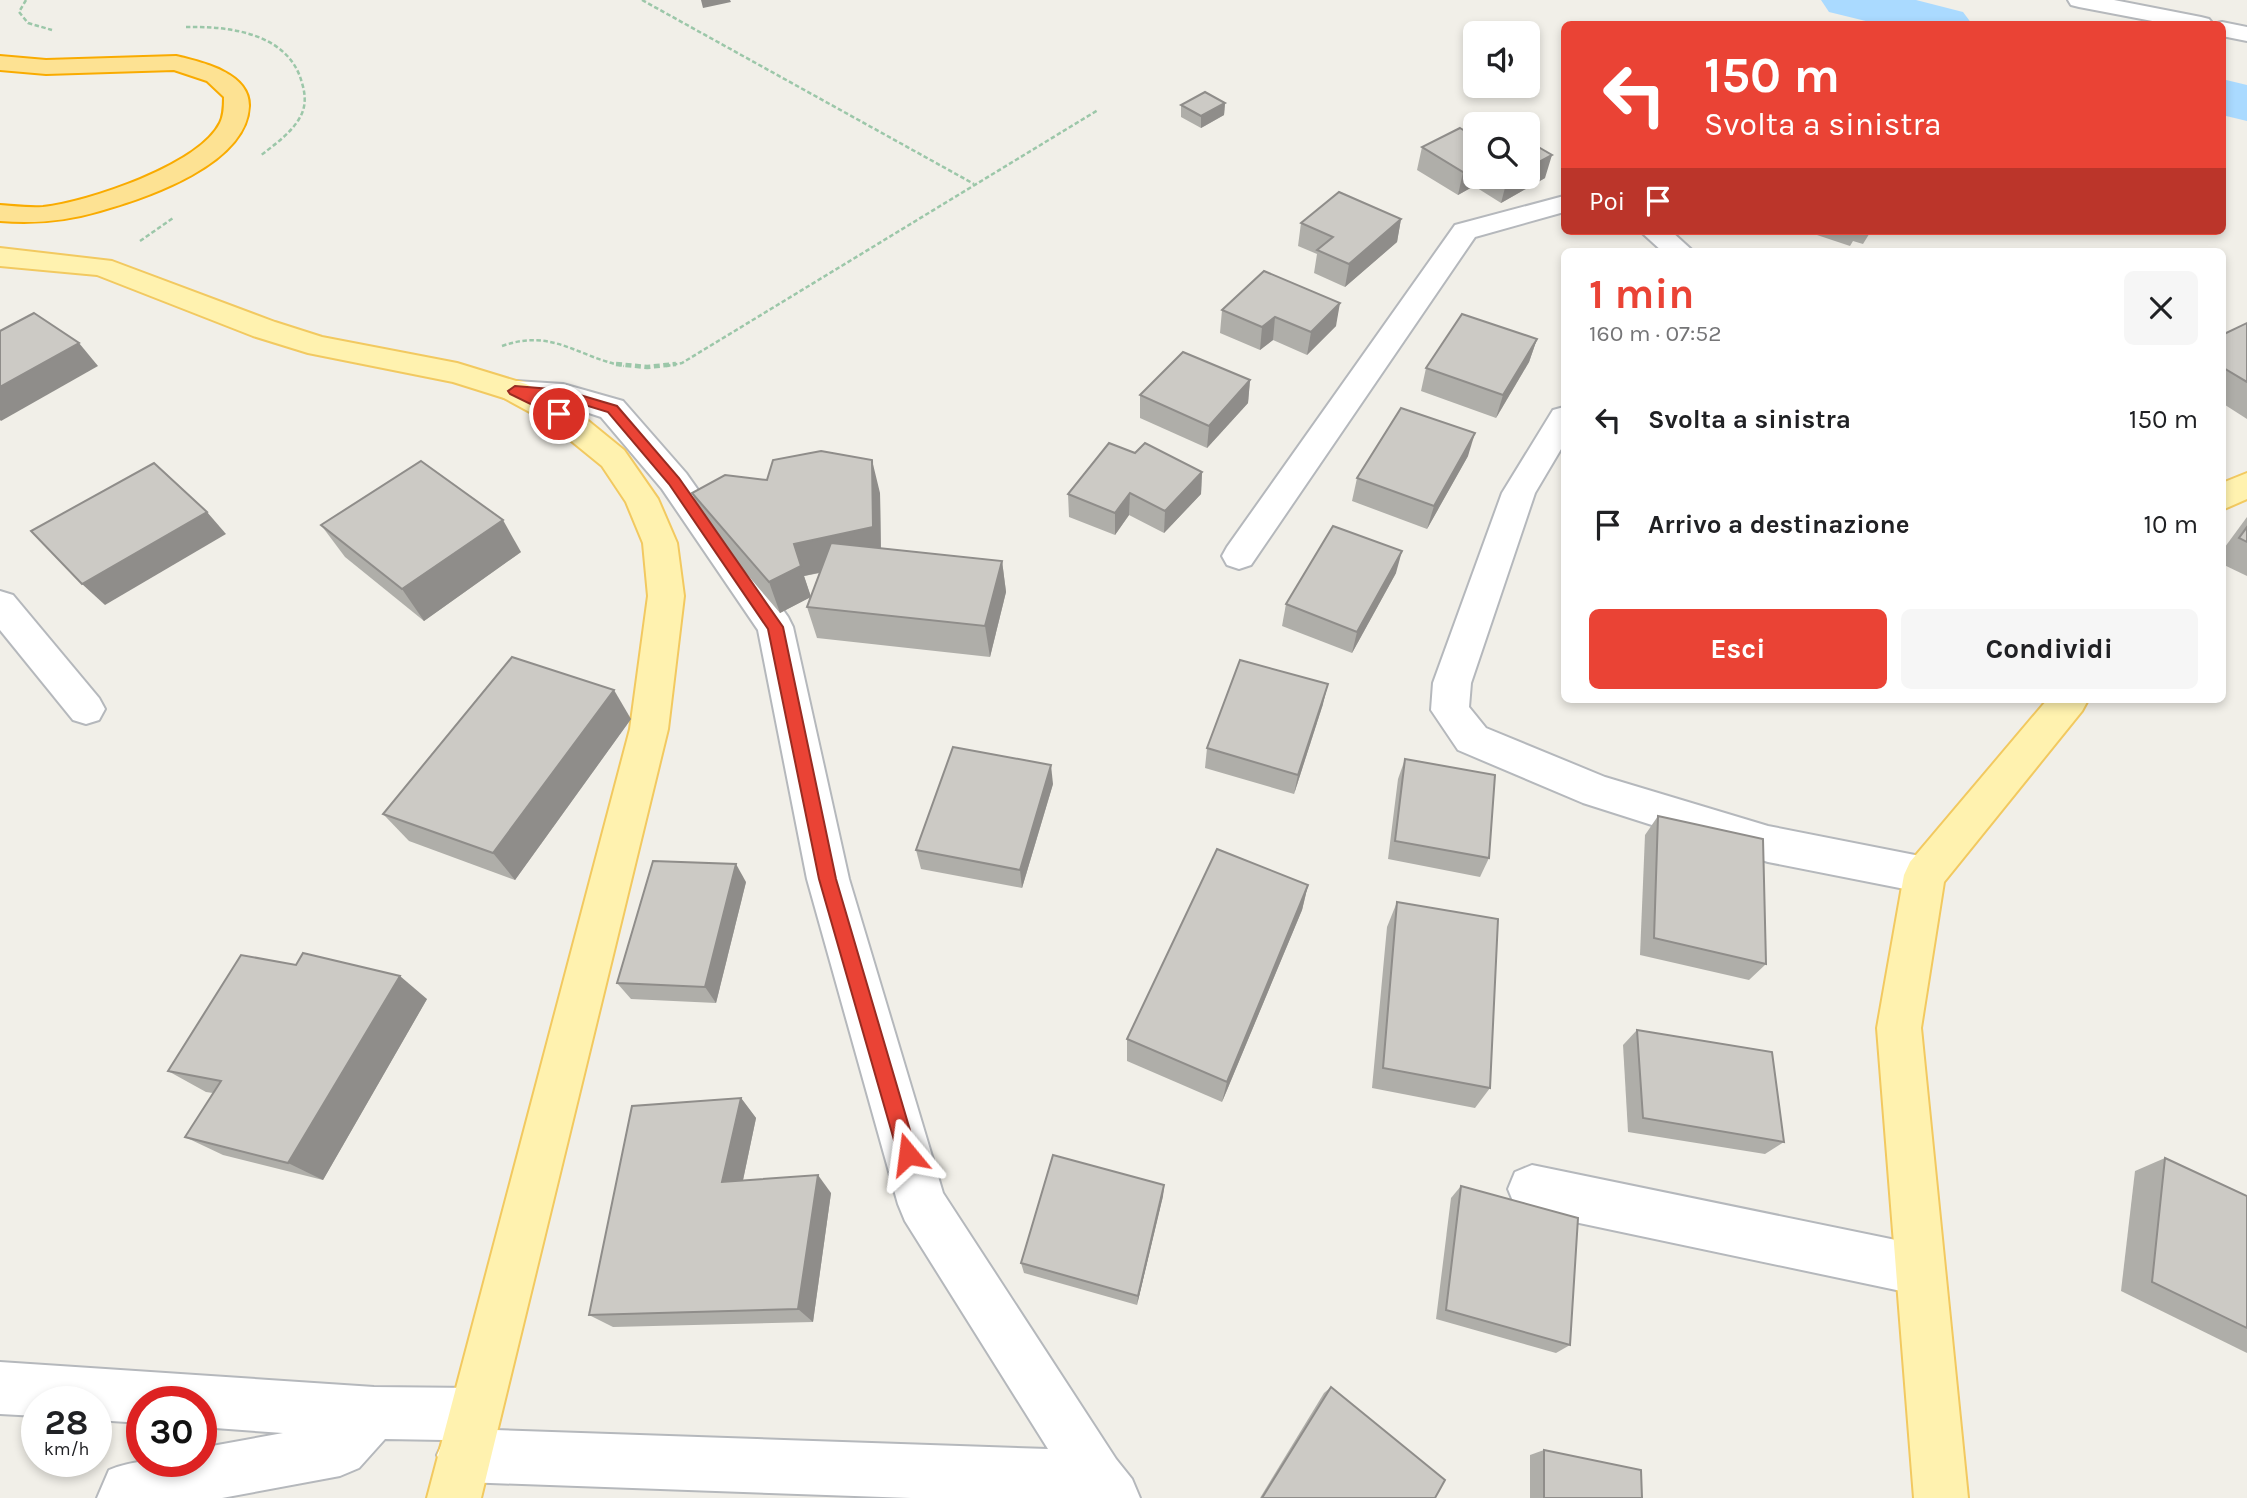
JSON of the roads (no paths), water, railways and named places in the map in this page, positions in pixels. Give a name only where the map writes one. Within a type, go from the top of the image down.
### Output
[{"type":"highway","points":[[0,63],[46,66],[176,63],[216,76],[237,96],[234,123],[211,152],[169,176],[109,201],[44,215],[0,213]]},
{"type":"main road","points":[[0,257],[102,267],[264,329],[319,346],[457,373],[515,391],[559,414],[613,458],[641,499],[660,543],[666,596],[649,730],[464,1456]]},
{"type":"main road","points":[[2226,496],[2247,485]]},
{"type":"main road","points":[[1941,1498],[1899,1028],[1925,875],[2067,703]]},
{"type":"street","points":[[2079,0],[2186,21]]},
{"type":"street","points":[[2226,30],[2247,34]]},
{"type":"street","points":[[1239,556],[1465,231],[1561,205]]},
{"type":"street","points":[[1659,235],[1675,248]]},
{"type":"street","points":[[515,391],[563,394],[612,409],[674,481],[775,627],[828,879],[922,1204],[1105,1488]]},
{"type":"street","points":[[1561,423],[1519,493],[1452,683],[1450,710],[1472,739],[1597,791],[1746,837],[1925,875]]},
{"type":"street","points":[[0,606],[86,709]]},
{"type":"street","points":[[1532,1189],[1920,1270]]},
{"type":"street","points":[[0,1388],[374,1413],[464,1456],[1105,1488]]},
{"type":"street","points":[[124,1498],[128,1489],[341,1449],[374,1413]]},
{"type":"waterway","points":[[1849,0],[1931,21]]},
{"type":"waterway","points":[[2226,98],[2247,103]]}]
